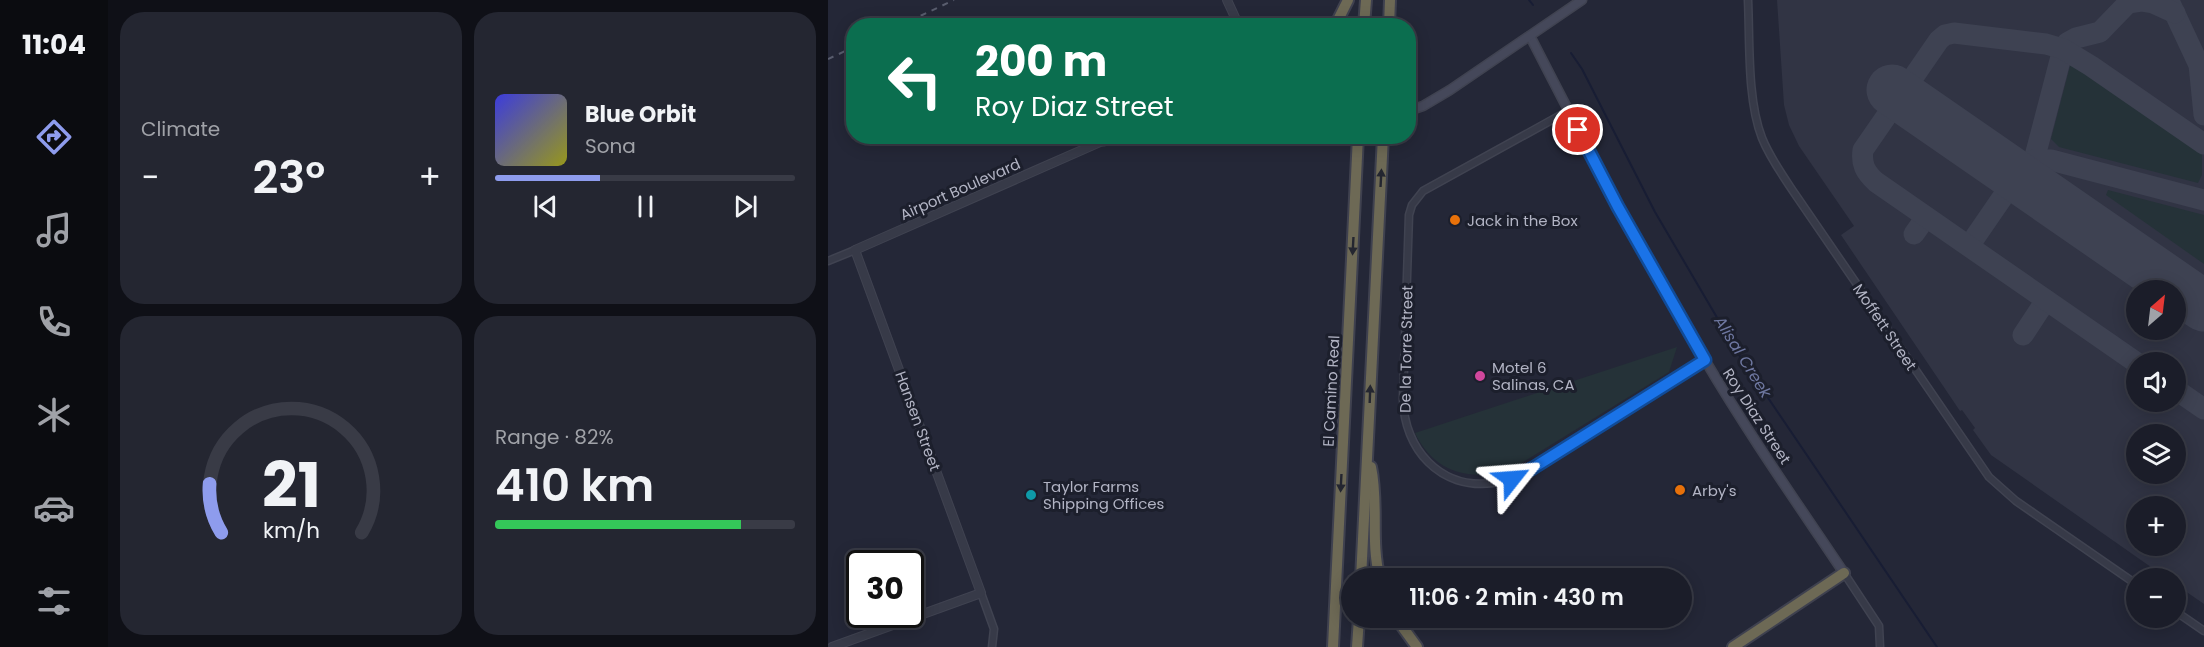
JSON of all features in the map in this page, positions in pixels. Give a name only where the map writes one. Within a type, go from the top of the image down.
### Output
[{"type":"highway","points":[[1339,18],[1348,0]]},
{"type":"highway","points":[[1365,18],[1366,0]]},
{"type":"highway","points":[[1389,18],[1390,0]]},
{"type":"highway","name":"El Camino Real","points":[[1333,647],[1356,188],[1356,144]]},
{"type":"highway","points":[[1362,568],[1383,144]]},
{"type":"highway","points":[[1368,452],[1374,480],[1375,552],[1378,568]]},
{"type":"highway","points":[[1733,647],[1844,573]]},
{"type":"highway","points":[[1358,647],[1359,628]]},
{"type":"highway","points":[[1403,628],[1417,647]]},
{"type":"main road","points":[[1416,108],[1450,90],[1582,0]]},
{"type":"main road","name":"Roy Diaz Street","points":[[1530,36],[1618,207],[1705,360],[1747,428],[1844,573]]},
{"type":"street","points":[[1227,0],[1235,18]]},
{"type":"street","name":"Moffett Street","points":[[1748,0],[1753,100],[1757,121],[1767,149],[1795,194],[1989,477],[2016,501],[2126,577]]},
{"type":"street","name":"De la Torre Street","points":[[1568,111],[1423,191],[1412,205],[1409,215],[1403,399],[1404,420],[1411,439],[1424,458],[1450,477],[1483,484],[1512,479],[1705,360]]},
{"type":"street","name":"Airport Boulevard","points":[[828,261],[1096,144]]},
{"type":"street","name":"Hansen Street","points":[[855,250],[981,593]]},
{"type":"street","name":"Roy Diaz Street","points":[[1844,573],[1880,626],[1881,647]]},
{"type":"street","points":[[832,647],[981,593],[994,629],[992,647]]},
{"type":"street","points":[[2186,619],[2204,631]]},
{"type":"shaded area","points":[[1777,0],[2204,0],[2204,604],[2186,592],[2186,568],[2152,568],[2135,556],[2186,556],[2186,496],[2126,496],[2126,550],[1991,455],[1973,430],[1975,428],[1962,410],[1960,411],[1841,235],[1854,226],[1799,146],[1789,125],[1784,105]]},
{"type":"shaded area","points":[[2070,66],[2078,67],[2202,154],[2202,175],[2198,183],[2059,147],[2051,139]]},
{"type":"shaded area","points":[[2108,190],[2204,215],[2204,264],[2106,195]]},
{"type":"shaded area","points":[[1677,347],[1669,372],[1507,472],[1478,475],[1453,470],[1432,457],[1415,433]]},
{"type":"waterway","name":"Alisal Creek","points":[[1529,0],[1533,5]]},
{"type":"waterway","name":"Alisal Creek","points":[[1571,53],[1582,69],[1655,212],[1739,355],[1937,647]]},
{"type":"taxiway","points":[[2034,160],[2063,49],[2067,43],[2076,38],[2100,32],[2128,3],[2141,1],[2153,3],[2175,13]]},
{"type":"taxiway","points":[[2169,1],[2199,65],[2204,115]]},
{"type":"taxiway","points":[[2126,355],[1876,182],[1865,168],[1863,150],[1939,40],[1945,35],[1954,33],[2046,44],[2063,49],[2204,144]]},
{"type":"taxiway","points":[[1969,246],[2024,166],[2034,160],[2051,160],[2204,200]]},
{"type":"taxiway","points":[[1914,234],[1926,217]]},
{"type":"taxiway","points":[[2023,335],[2046,300]]},
{"type":"taxiway","points":[[2186,397],[2204,409]]},
{"type":"runway","points":[[1892,90],[2204,306]]},
{"type":"railway","points":[[916,18],[954,0]]},
{"type":"railway","points":[[828,59],[846,51]]},
{"type":"place","name":"Jack in the Box","points":[[1455,220]]},
{"type":"place","name":"Motel 6 Salinas, CA","points":[[1480,376]]},
{"type":"place","name":"Arby's","points":[[1680,490]]},
{"type":"place","name":"Taylor Farms Shipping Offices","points":[[1031,495]]},
{"type":"route","points":[[1512,479],[1705,360],[1654,273],[1578,130]]}]
